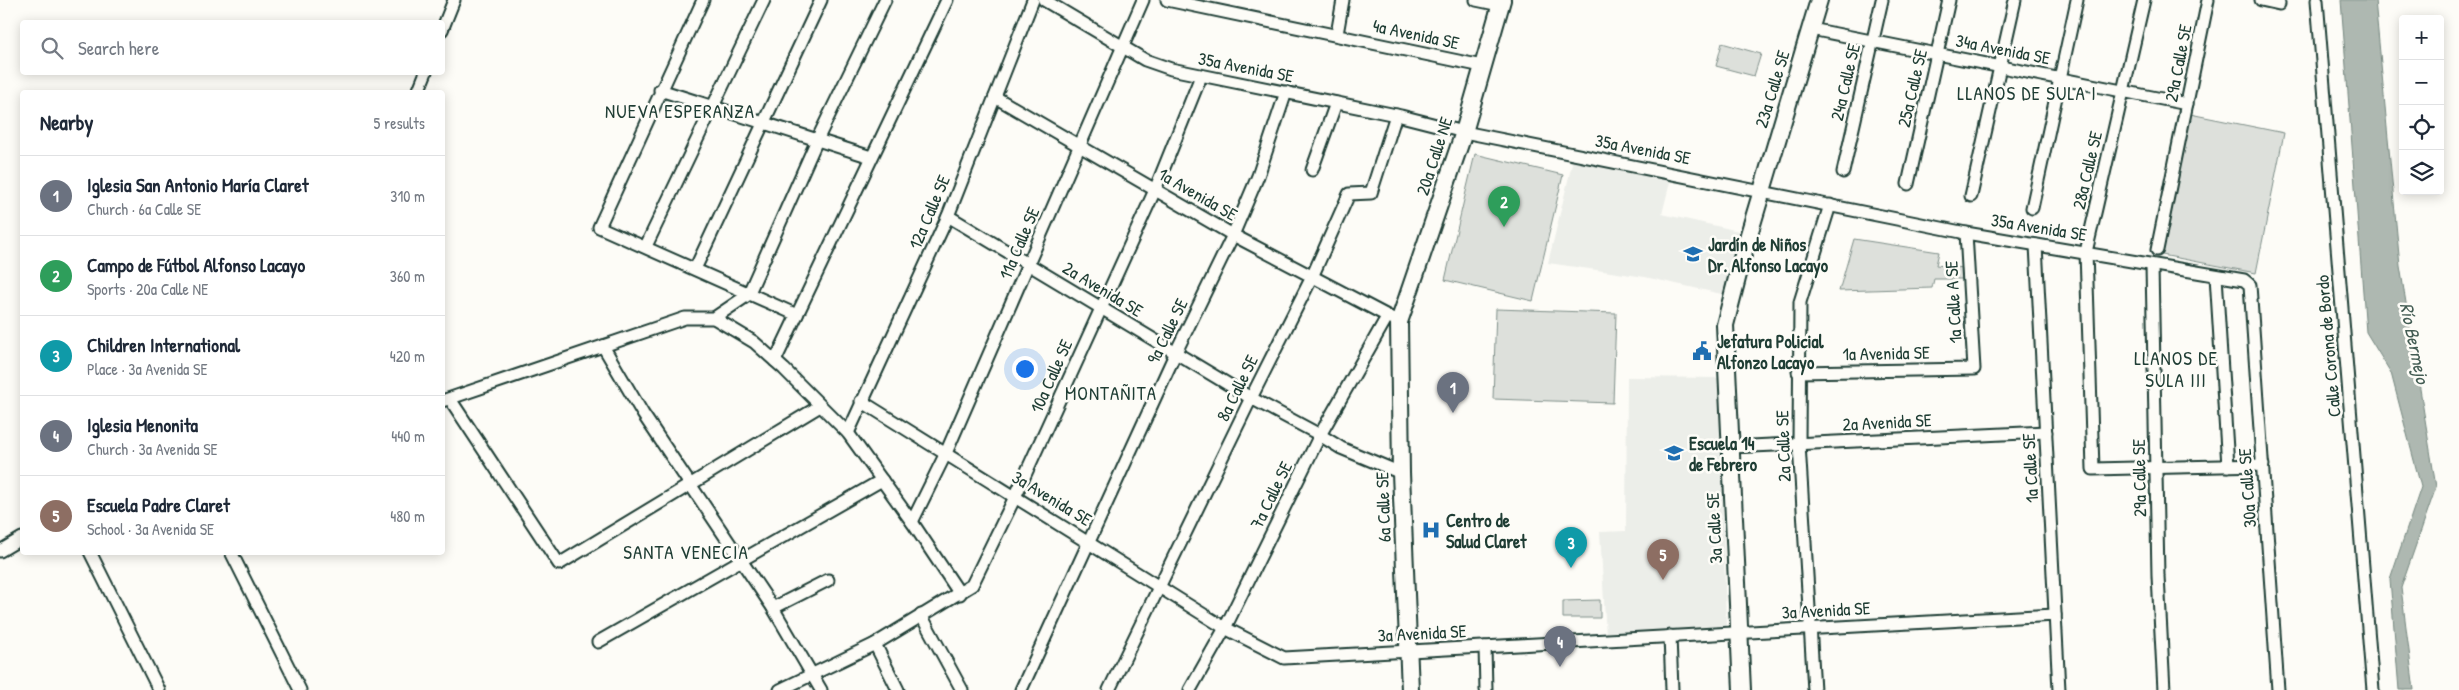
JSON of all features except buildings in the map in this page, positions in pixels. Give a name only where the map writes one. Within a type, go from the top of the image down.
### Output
[{"type":"street","points":[[445,22],[454,0]]},
{"type":"street","points":[[703,0],[660,90],[599,227],[646,246],[748,295],[797,315]]},
{"type":"street","points":[[646,246],[764,0]]},
{"type":"street","points":[[696,269],[821,0]]},
{"type":"street","points":[[714,318],[748,295],[817,140],[885,0]]},
{"type":"street","points":[[775,361],[947,0]]},
{"type":"street","name":"12a Calle SE","points":[[848,433],[861,401],[948,216],[1033,0]]},
{"type":"street","name":"35a Avenida SE","points":[[1044,0],[1145,60],[1170,70],[1396,115],[1464,132],[1763,190],[1966,233],[2086,252],[2152,266],[2244,280],[2250,285]]},
{"type":"street","points":[[1122,46],[1143,0]]},
{"type":"street","name":"4a Avenida SE","points":[[1167,0],[1337,34],[1482,66]]},
{"type":"street","points":[[1337,34],[1343,0]]},
{"type":"street","points":[[1476,0],[1501,3]]},
{"type":"street","name":"23a Calle SE","points":[[1763,190],[1819,0]]},
{"type":"street","name":"24a Calle SE","points":[[1843,172],[1882,0]]},
{"type":"street","name":"25a Calle SE","points":[[1908,184],[1949,0]]},
{"type":"street","points":[[1971,196],[2015,0]]},
{"type":"street","points":[[2032,208],[2076,0]]},
{"type":"street","name":"28a Calle SE","points":[[2144,0],[2086,252],[2093,470],[2156,468]]},
{"type":"street","name":"29a Calle SE","points":[[2157,250],[2208,0]]},
{"type":"street","points":[[2261,0],[2280,4]]},
{"type":"street","name":"Calle Corona de Bordo","points":[[2317,0],[2373,690]]},
{"type":"street","name":"20a Calle NE","points":[[1393,320],[1464,132],[1501,3]]},
{"type":"street","name":"34a Avenida SE","points":[[1811,29],[2187,104]]},
{"type":"street","name":"11a Calle SE","points":[[912,522],[946,453],[1122,46]]},
{"type":"street","points":[[419,90],[425,75]]},
{"type":"street","name":"10a Calle SE","points":[[780,690],[875,644],[972,585],[1016,497],[1155,190],[1200,76]]},
{"type":"street","points":[[660,90],[871,157]]},
{"type":"street","name":"9a Calle SE","points":[[1021,690],[1176,352],[1233,235],[1258,176],[1286,92]]},
{"type":"street","name":"1a Avenida SE","points":[[995,97],[1233,235],[1393,320]]},
{"type":"street","points":[[1312,170],[1336,103]]},
{"type":"street","name":"8a Calle SE","points":[[1109,690],[1312,277],[1349,194],[1371,193],[1396,115]]},
{"type":"street","name":"3a Calle SE","points":[[1742,690],[1725,325],[1763,190]]},
{"type":"street","name":"2a Calle SE","points":[[1814,690],[1799,444],[1798,372],[1800,302],[1830,205]]},
{"type":"street","name":"2a Avenida SE","points":[[948,216],[1251,398],[1342,448],[1402,473]]},
{"type":"street","name":"1a Calle A SE","points":[[1966,233],[1974,369]]},
{"type":"street","name":"1a Calle SE","points":[[2036,245],[2059,690]]},
{"type":"street","name":"29a Calle SE","points":[[2152,266],[2156,468],[2164,690]]},
{"type":"street","points":[[2216,276],[2228,466]]},
{"type":"street","name":"30a Calle SE","points":[[2250,285],[2278,690]]},
{"type":"street","points":[[820,406],[559,564],[446,400],[685,318],[714,318],[754,342],[848,433],[912,522],[960,594]]},
{"type":"street","name":"7a Calle SE","points":[[1190,690],[1225,628],[1320,435],[1393,320]]},
{"type":"street","name":"6a Calle SE","points":[[1393,320],[1402,473],[1410,690]]},
{"type":"street","points":[[603,346],[642,414],[773,608],[821,690]]},
{"type":"street","name":"1a Avenida SE","points":[[1798,372],[1974,369]]},
{"type":"street","name":"3a Avenida SE","points":[[861,401],[1090,542],[1225,628],[1284,658],[2055,615]]},
{"type":"street","name":"2a Avenida SE","points":[[1730,447],[2046,432]]},
{"type":"street","points":[[2156,468],[2263,465]]},
{"type":"street","points":[[598,642],[882,480]]},
{"type":"street","points":[[0,550],[20,539]]},
{"type":"street","points":[[92,555],[159,690]]},
{"type":"street","points":[[232,555],[300,690]]},
{"type":"street","points":[[773,608],[828,580]]},
{"type":"street","points":[[921,615],[962,690]]},
{"type":"street","points":[[1670,636],[1672,690]]},
{"type":"street","points":[[875,644],[898,690]]},
{"type":"street","points":[[1485,647],[1486,690]]},
{"type":"shaded area","points":[[2341,0],[2375,0],[2400,266],[2436,487],[2401,588],[2414,690],[2399,690],[2390,579],[2421,487],[2391,373],[2366,332]]},
{"type":"shaded area","points":[[1722,43],[1761,54],[1754,76],[1716,66]]},
{"type":"shaded area","points":[[2190,114],[2284,133],[2256,273],[2162,255]]},
{"type":"shaded area","points":[[1475,154],[1563,175],[1533,301],[1445,280]]},
{"type":"shaded area","points":[[1573,160],[1671,178],[1662,214],[1739,231],[1726,295],[1645,277],[1548,263]]},
{"type":"shaded area","points":[[1854,239],[1939,252],[1936,265],[1964,268],[1964,279],[1934,279],[1932,288],[1839,291]]},
{"type":"shaded area","points":[[1496,309],[1616,313],[1613,403],[1493,399]]},
{"type":"shaded area","points":[[1627,377],[1720,378],[1726,628],[1606,636],[1600,532],[1626,531]]},
{"type":"shaded area","points":[[1600,600],[1600,618],[1563,618],[1563,601]]},
{"type":"place","name":"Campo de Fútbol Alfonso Lacayo","points":[[1504,227]]},
{"type":"place","name":"Jardín de Niños Dr. Alfonso Lacayo","points":[[1693,254]]},
{"type":"place","name":"Jefatura Policial Alfonzo Lacayo","points":[[1702,351]]},
{"type":"place","name":"Iglesia San Antonio María Claret","points":[[1453,413]]},
{"type":"place","name":"Escuela 14 de Febrero","points":[[1674,453]]},
{"type":"place","name":"Centro de Salud Claret","points":[[1431,530]]},
{"type":"place","name":"Children International","points":[[1571,568]]},
{"type":"place","name":"Escuela Padre Claret","points":[[1663,580]]},
{"type":"place","name":"Iglesia Menonita","points":[[1560,667]]},
{"type":"district","name":"LLANOS DE SULA I","points":[[2027,93]]},
{"type":"district","name":"NUEVA ESPERANZA","points":[[680,111]]},
{"type":"district","name":"LLANOS DE SULA III","points":[[2176,369]]},
{"type":"district","name":"MONTAÑITA","points":[[1111,393]]},
{"type":"district","name":"SANTA VENECIA","points":[[686,552]]},
{"type":"water label","name":"Río Bermejo","points":[[2415,343]]}]
